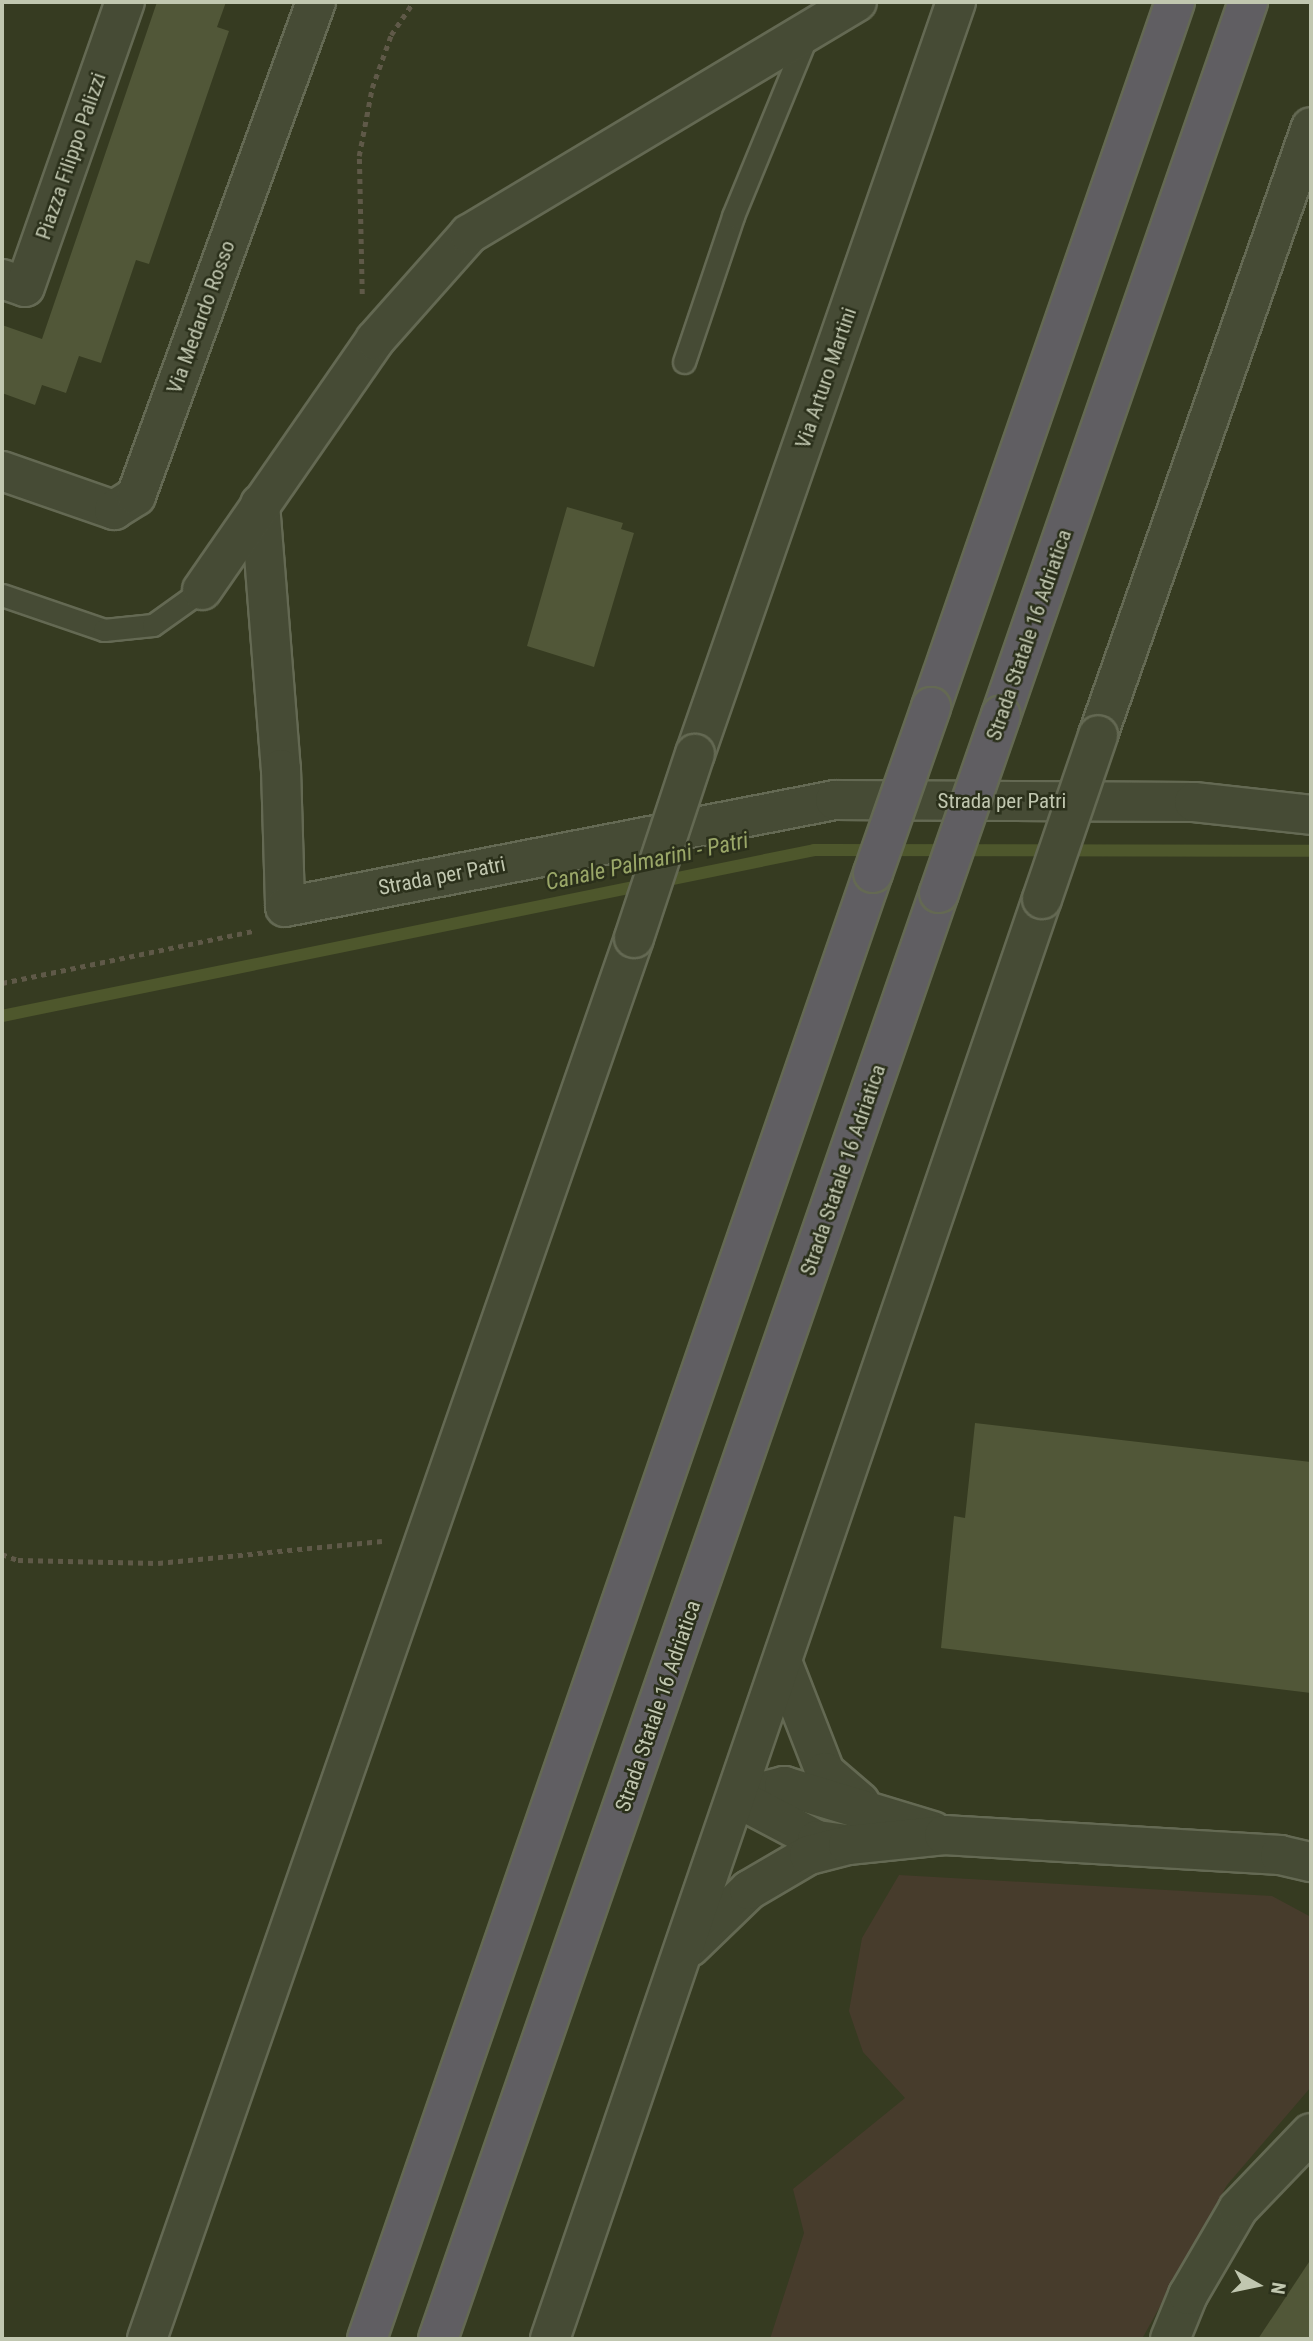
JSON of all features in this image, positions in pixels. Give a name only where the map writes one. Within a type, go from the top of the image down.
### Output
[{"type":"highway","points":[[367,2339],[1175,2]]},
{"type":"highway","name":"Strada Statale 16 Adriatica","points":[[438,2339],[1248,2]]},
{"type":"street","name":"Piazza Filippo Palizzi","points":[[2,279],[26,287],[125,2]]},
{"type":"street","name":"Via Medardo Rosso","points":[[2,471],[114,510],[136,496],[316,2]]},
{"type":"street","points":[[202,590],[375,340],[469,234],[857,2]]},
{"type":"street","name":"Via Arturo Martini","points":[[147,2339],[956,2]]},
{"type":"street","points":[[550,2339],[684,1954],[1098,735],[1311,127]]},
{"type":"street","points":[[260,504],[281,769],[285,907]]},
{"type":"street","name":"Strada per Patri","points":[[285,907],[835,800],[1194,802],[1311,815]]},
{"type":"street","points":[[783,1664],[825,1772],[867,1808]]},
{"type":"street","points":[[737,1798],[784,1786],[867,1808],[944,1835]]},
{"type":"street","points":[[737,1798],[817,1840],[848,1844]]},
{"type":"street","points":[[684,1954],[749,1890],[809,1855],[848,1844],[944,1835],[1296,1859],[1311,1877]]},
{"type":"street","points":[[1170,2339],[1188,2295],[1238,2209],[1311,2133]]},
{"type":"lane","points":[[684,362],[733,216],[809,30]]},
{"type":"lane","points":[[2,595],[104,630],[153,625],[202,590]]},
{"type":"path","points":[[375,340],[359,284],[359,156],[372,88],[391,35],[413,2]]},
{"type":"path","points":[[2,984],[247,935],[285,907]]},
{"type":"path","points":[[2,1554],[18,1560],[158,1563],[425,1539]]},
{"type":"shaded area","points":[[899,1875],[1272,1896],[1311,1917],[1311,2087],[1227,2185],[1142,2339],[770,2339],[804,2233],[793,2189],[905,2098],[863,2052],[849,2011],[862,1938]]},
{"type":"building","points":[[157,2],[226,2],[217,27],[229,31],[149,264],[136,260],[101,363],[79,356],[66,393],[42,385],[35,405],[2,393],[2,325],[42,339]]},
{"type":"building","points":[[567,507],[623,523],[621,529],[634,533],[594,667],[527,646]]},
{"type":"building","points":[[975,1423],[1311,1462],[1311,1693],[941,1648],[954,1516],[965,1518]]},
{"type":"building","points":[[1311,2259],[1311,2339],[1258,2339]]},
{"type":"waterway","name":"Canale Palmarini - Patri","points":[[2,1016],[814,850],[1311,851]]}]
